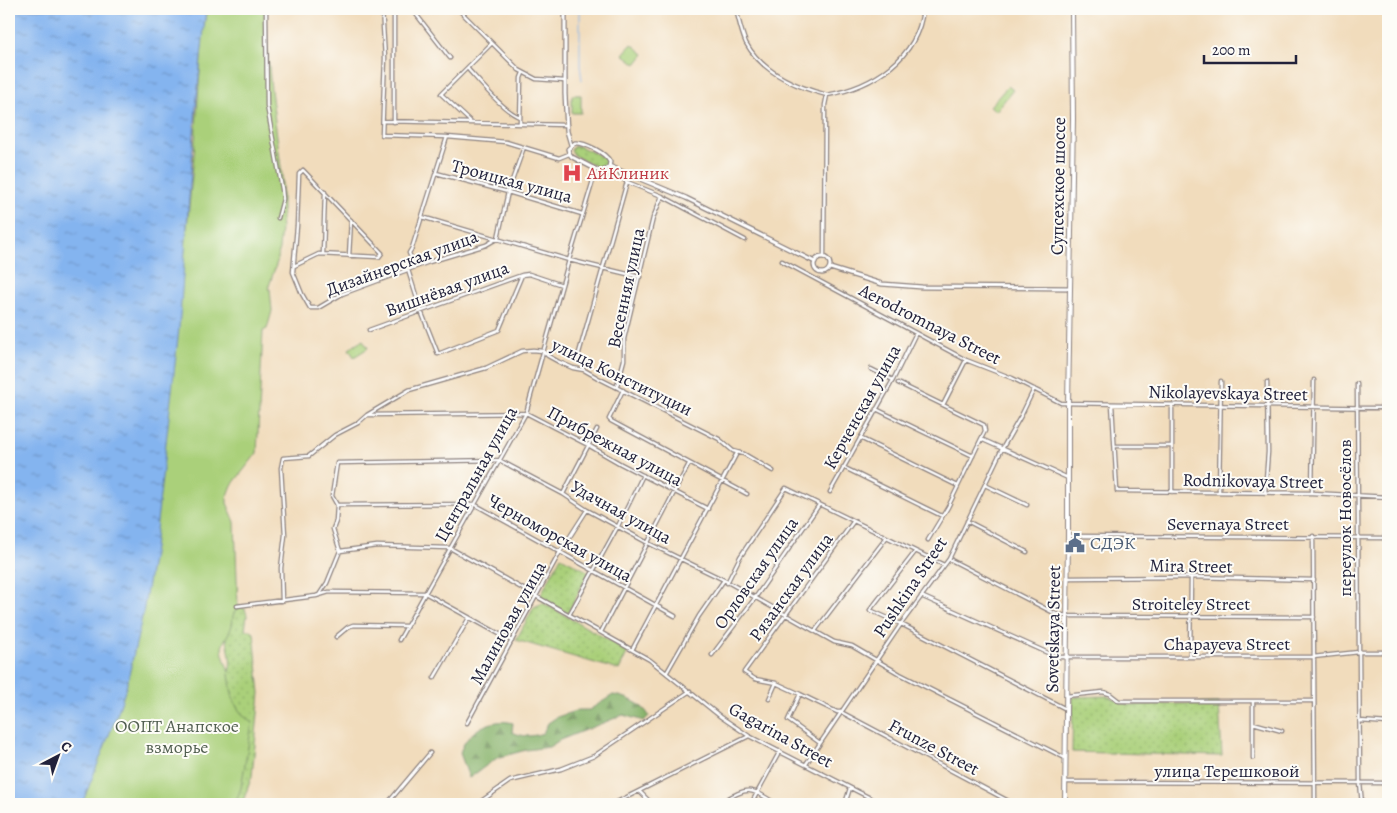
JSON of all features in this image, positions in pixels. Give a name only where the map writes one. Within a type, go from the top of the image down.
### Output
[{"type":"main road","name":"Супсехское шоссе","points":[[1069,363],[1073,119],[1072,9]]},
{"type":"main road","name":"Sovetskaya Street","points":[[1065,804],[1069,363]]},
{"type":"street","points":[[266,9],[267,106],[283,199],[278,218]]},
{"type":"street","points":[[382,9],[385,58],[382,135],[447,137],[506,142],[559,158],[569,154]]},
{"type":"street","points":[[394,9],[394,122]]},
{"type":"street","points":[[412,9],[450,58]]},
{"type":"street","points":[[458,9],[523,72],[536,79],[565,81]]},
{"type":"street","points":[[565,9],[567,135],[571,145]]},
{"type":"street","points":[[736,9],[746,42],[756,58],[792,84],[827,95],[861,86],[888,70],[910,43],[921,19],[923,9]]},
{"type":"street","points":[[471,122],[441,94],[492,43]]},
{"type":"street","points":[[467,68],[493,96],[514,115],[520,117]]},
{"type":"street","points":[[520,123],[521,78],[523,72]]},
{"type":"street","points":[[824,257],[825,105],[827,95]]},
{"type":"street","points":[[383,121],[567,125]]},
{"type":"street","points":[[415,268],[409,253],[447,137]]},
{"type":"street","points":[[579,142],[604,154],[610,160],[609,166],[604,171],[595,169],[573,158],[569,154],[568,149],[571,145],[579,142]]},
{"type":"street","points":[[498,238],[508,192],[524,147]]},
{"type":"street","points":[[609,166],[706,207],[815,262]]},
{"type":"street","name":"Центральная улица","points":[[399,640],[526,413],[595,169]]},
{"type":"street","points":[[618,169],[623,179],[627,182],[662,196],[745,240]]},
{"type":"street","points":[[303,170],[325,192],[382,253],[379,258],[322,254],[294,266],[299,174],[303,170]]},
{"type":"street","name":"Троицкая улица","points":[[436,174],[508,192],[582,214]]},
{"type":"street","points":[[579,353],[627,182]]},
{"type":"street","points":[[322,254],[325,192]]},
{"type":"street","name":"Весенняя улица","points":[[616,386],[624,360],[624,340],[654,218],[662,196]]},
{"type":"street","points":[[422,217],[569,260],[640,278]]},
{"type":"street","points":[[349,256],[351,220]]},
{"type":"street","name":"Дизайнерская улица","points":[[294,266],[293,272],[297,284],[310,308],[314,308],[342,294],[429,262],[486,245],[498,238]]},
{"type":"street","points":[[824,257],[829,261],[830,268],[827,272],[820,273],[815,269],[815,262],[818,258],[824,257]]},
{"type":"street","name":"Aerodromnaya Street","points":[[782,261],[966,360],[1012,378],[1061,403],[1068,404]]},
{"type":"street","points":[[830,268],[882,284],[922,287],[1070,288]]},
{"type":"street","points":[[408,270],[421,311],[438,354],[499,330],[522,275]]},
{"type":"street","name":"Вишнёвая улица","points":[[369,330],[522,275],[529,274],[562,285]]},
{"type":"street","name":"Керченская улица","points":[[830,492],[893,380],[916,333]]},
{"type":"street","name":"улица Конституции","points":[[282,601],[281,568],[285,535],[280,468],[283,458],[309,456],[335,435],[358,423],[367,415],[409,390],[486,368],[522,351],[533,350],[543,352],[559,362],[584,370],[719,439],[737,453],[744,454],[773,472]]},
{"type":"street","points":[[943,405],[966,360]]},
{"type":"street","points":[[871,369],[893,380]]},
{"type":"street","points":[[1312,493],[1314,380]]},
{"type":"street","points":[[1219,492],[1221,382]]},
{"type":"street","points":[[1265,493],[1268,452],[1267,382]]},
{"type":"street","points":[[898,384],[984,425],[985,430],[958,486],[928,540]]},
{"type":"street","name":"переулок Новосёлов","points":[[1357,384],[1360,783],[1362,804]]},
{"type":"street","name":"Pushkina Street","points":[[806,764],[875,660],[944,566],[1034,389]]},
{"type":"street","points":[[623,390],[610,414],[609,418],[611,421],[747,494]]},
{"type":"street","name":"Nikolayevskaya Street","points":[[1068,404],[1388,408]]},
{"type":"street","points":[[1112,404],[1115,446],[1172,446]]},
{"type":"street","points":[[1172,405],[1172,492]]},
{"type":"street","points":[[876,409],[973,456]]},
{"type":"street","name":"Прибрежная улица","points":[[367,415],[526,413],[708,509]]},
{"type":"street","points":[[563,494],[597,429]]},
{"type":"street","points":[[860,438],[958,486]]},
{"type":"street","points":[[982,439],[1068,478]]},
{"type":"street","name":"Rodnikovaya Street","points":[[1115,446],[1117,491],[1312,493],[1388,498]]},
{"type":"street","points":[[632,650],[737,453]]},
{"type":"street","name":"Удачная улица","points":[[338,505],[332,496],[336,463],[499,460],[648,543],[728,582],[834,642],[852,646],[875,660]]},
{"type":"street","points":[[601,632],[689,464]]},
{"type":"street","points":[[844,467],[942,516]]},
{"type":"street","points":[[569,615],[618,526],[643,475]]},
{"type":"street","points":[[986,485],[1027,505]]},
{"type":"street","points":[[728,582],[740,556],[786,488],[944,566]]},
{"type":"street","name":"Черноморская улица","points":[[338,505],[474,504],[675,616]]},
{"type":"street","points":[[319,594],[327,583],[340,551],[333,529],[338,505]]},
{"type":"street","name":"Орловская улица","points":[[712,655],[755,598],[819,505]]},
{"type":"street","name":"Малиновая улица","points":[[467,723],[560,552],[587,510]]},
{"type":"street","name":"Рязанская улица","points":[[748,666],[853,522]]},
{"type":"street","points":[[967,522],[1027,552]]},
{"type":"street","name":"Severnaya Street","points":[[1068,536],[1313,536],[1388,538]]},
{"type":"street","points":[[1313,536],[1315,804]]},
{"type":"street","points":[[815,631],[886,538]]},
{"type":"street","points":[[340,551],[376,546],[450,548]]},
{"type":"street","name":"Gagarina Street","points":[[450,548],[650,660],[721,717],[749,736],[882,804]]},
{"type":"street","points":[[915,552],[870,610],[1066,708]]},
{"type":"street","name":"Stroiteley Street","points":[[948,559],[1056,614],[1067,616],[1314,617]]},
{"type":"street","name":"Mira Street","points":[[1068,578],[1314,580]]},
{"type":"street","points":[[1190,656],[1189,616],[1191,578]]},
{"type":"street","points":[[667,672],[699,616],[724,580]]},
{"type":"street","points":[[237,606],[282,601],[329,592],[425,593],[512,641]]},
{"type":"street","name":"Chapayeva Street","points":[[921,596],[1058,657],[1314,657],[1359,652],[1388,652]]},
{"type":"street","points":[[434,678],[470,618]]},
{"type":"street","points":[[336,638],[353,625],[406,626]]},
{"type":"street","points":[[875,660],[1065,758]]},
{"type":"street","name":"Frunze Street","points":[[748,666],[744,672],[755,679],[776,683],[837,712],[841,712],[1014,804]]},
{"type":"street","points":[[768,700],[776,683]]},
{"type":"street","points":[[477,804],[510,781],[560,769],[594,756],[690,691]]},
{"type":"street","points":[[1066,696],[1103,692],[1110,694],[1119,701],[1314,701]]},
{"type":"street","points":[[800,694],[788,720],[820,743]]},
{"type":"street","points":[[1252,702],[1253,758]]},
{"type":"street","points":[[1360,721],[1388,723]]},
{"type":"street","points":[[1253,723],[1282,731]]},
{"type":"street","points":[[613,804],[749,736]]},
{"type":"street","points":[[751,804],[780,751]]},
{"type":"street","points":[[387,804],[430,753]]},
{"type":"street","name":"улица Терешковой","points":[[1065,782],[1388,783]]},
{"type":"street","points":[[845,804],[850,788]]},
{"type":"street","points":[[718,804],[746,790],[758,792],[776,804]]},
{"type":"street","points":[[639,791],[652,804]]},
{"type":"green space","name":"ООПТ Анапское взморье","points":[[207,9],[264,9],[271,90],[282,175],[282,218],[278,259],[268,289],[270,289],[272,311],[267,329],[263,331],[257,453],[232,485],[227,498],[227,503],[235,522],[238,608],[234,614],[231,628],[222,650],[228,669],[233,699],[239,710],[252,723],[241,788],[235,804],[80,804],[173,373],[194,155],[203,30]]},
{"type":"green space","points":[[632,44],[644,54],[636,64],[623,54]]},
{"type":"green space","points":[[1008,86],[1013,90],[996,111],[990,106]]},
{"type":"green space","points":[[572,95],[581,95],[581,113],[572,113]]},
{"type":"green space","points":[[574,146],[579,146],[605,158],[607,160],[606,166],[599,168],[575,156],[571,150]]},
{"type":"green space","points":[[363,340],[368,348],[354,357],[349,349]]},
{"type":"green space","points":[[561,557],[589,572],[568,613],[539,598]]},
{"type":"green space","points":[[543,603],[628,651],[619,670],[516,640],[534,607]]},
{"type":"green space","points":[[235,604],[245,609],[247,615],[245,630],[251,630],[254,633],[260,693],[252,776],[242,804],[233,804],[228,674],[230,653],[227,639],[223,641]]},
{"type":"green space","points":[[613,695],[634,701],[649,716],[644,721],[623,715],[560,740],[549,747],[526,750],[497,758],[469,778],[460,753],[463,745],[474,732],[489,724],[505,722],[513,723],[512,732],[516,734],[531,736],[543,733],[548,723],[557,717],[578,710],[589,710]]},
{"type":"green space","points":[[1107,696],[1128,705],[1219,703],[1222,756],[1072,752],[1073,697]]},
{"type":"water","points":[[9,9],[206,9],[196,107],[179,329],[154,548],[143,613],[126,688],[82,804],[9,804]]},
{"type":"waterway","points":[[580,9],[580,66],[582,80]]},
{"type":"place","name":"АйКлиник","points":[[572,173]]},
{"type":"place","name":"СДЭК","points":[[1075,543]]}]
